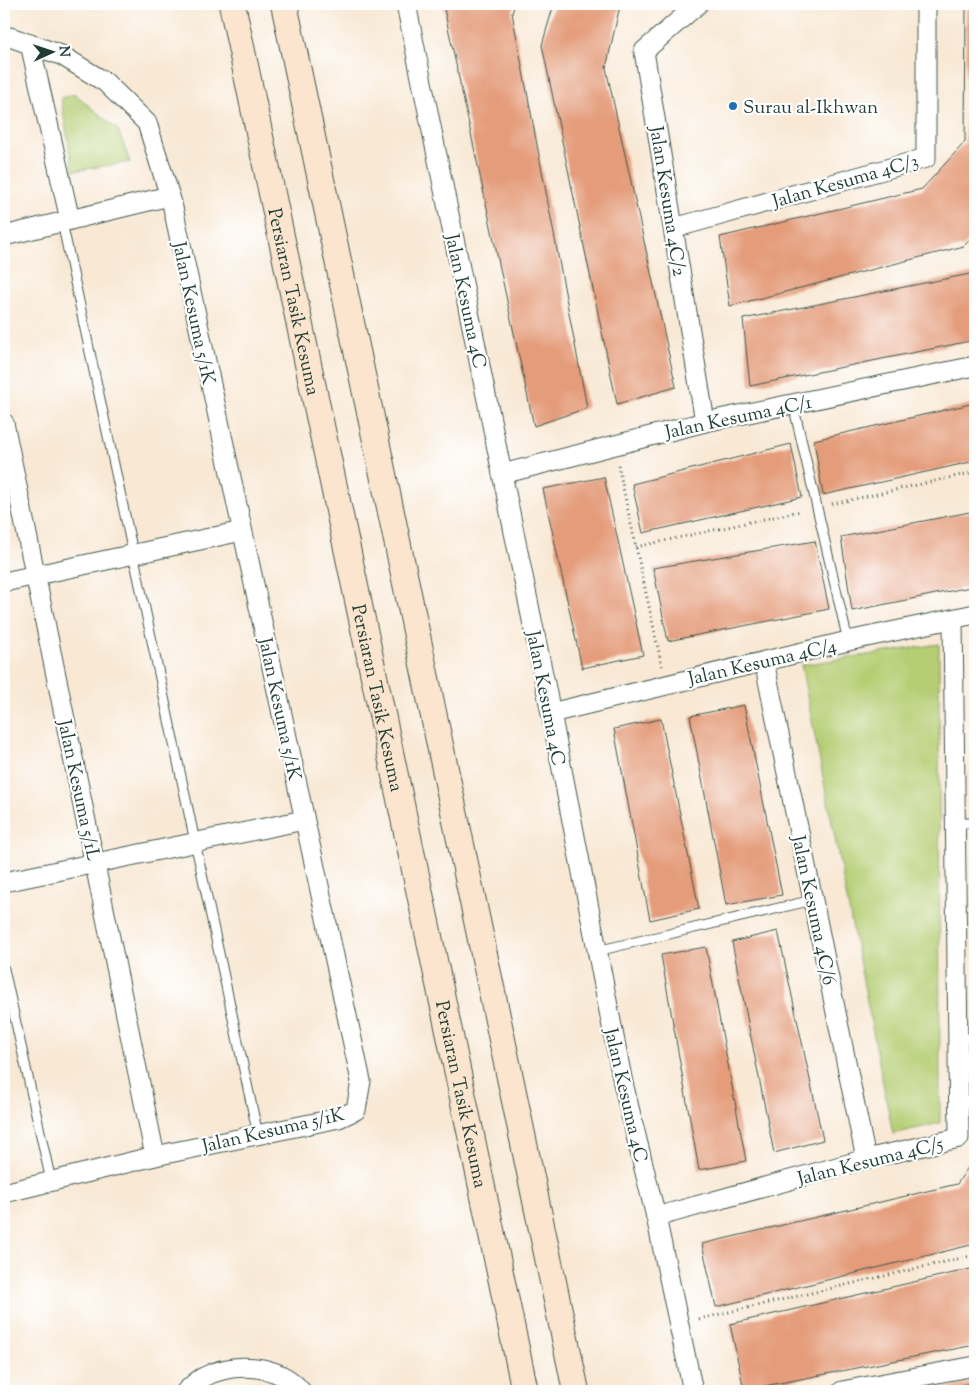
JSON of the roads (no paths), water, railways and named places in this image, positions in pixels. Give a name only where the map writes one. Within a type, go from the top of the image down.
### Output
[{"type":"street","name":"Persiaran Tasik Kesuma","points":[[232,4],[525,1391]]},
{"type":"street","points":[[284,4],[576,1391]]},
{"type":"street","name":"Jalan Kesuma 4C","points":[[406,4],[551,713],[622,1083],[656,1217],[693,1391]]},
{"type":"street","name":"Jalan Kesuma 4C/2","points":[[698,4],[644,51],[705,422]]},
{"type":"street","name":"Jalan Kesuma 4C/3","points":[[674,228],[926,158],[926,4]]},
{"type":"street","name":"Jalan Kesuma 5/1K","points":[[4,37],[10,36],[61,55],[105,82],[147,123],[169,196],[361,1081],[356,1110],[339,1118],[155,1156],[4,1193]]},
{"type":"street","points":[[30,44],[66,221]]},
{"type":"street","points":[[4,236],[169,196]]},
{"type":"street","name":"Jalan Kesuma 4C/1","points":[[502,474],[705,422],[975,366]]},
{"type":"street","name":"Jalan Kesuma 5/1L","points":[[4,423],[155,1156]]},
{"type":"street","points":[[4,582],[242,531]]},
{"type":"street","name":"Jalan Kesuma 4C/4","points":[[551,713],[848,641],[975,614]]},
{"type":"street","name":"Jalan Kesuma 4C/5","points":[[656,1217],[866,1159],[959,1138],[967,1038],[955,823],[953,619]]},
{"type":"street","name":"Jalan Kesuma 4C/6","points":[[764,661],[866,1159]]},
{"type":"street","points":[[4,882],[304,820]]},
{"type":"street","points":[[842,1391],[975,1366]]},
{"type":"street","points":[[186,1391],[203,1377],[227,1368],[252,1367],[276,1373],[301,1391]]},
{"type":"lane","points":[[66,221],[133,554],[258,1135]]},
{"type":"lane","points":[[793,404],[848,641]]},
{"type":"lane","points":[[955,823],[975,823]]},
{"type":"lane","points":[[597,951],[813,900]]},
{"type":"lane","points":[[4,969],[51,1181]]},
{"type":"place","name":"Surau al-Ikhwan","points":[[733,106]]}]
